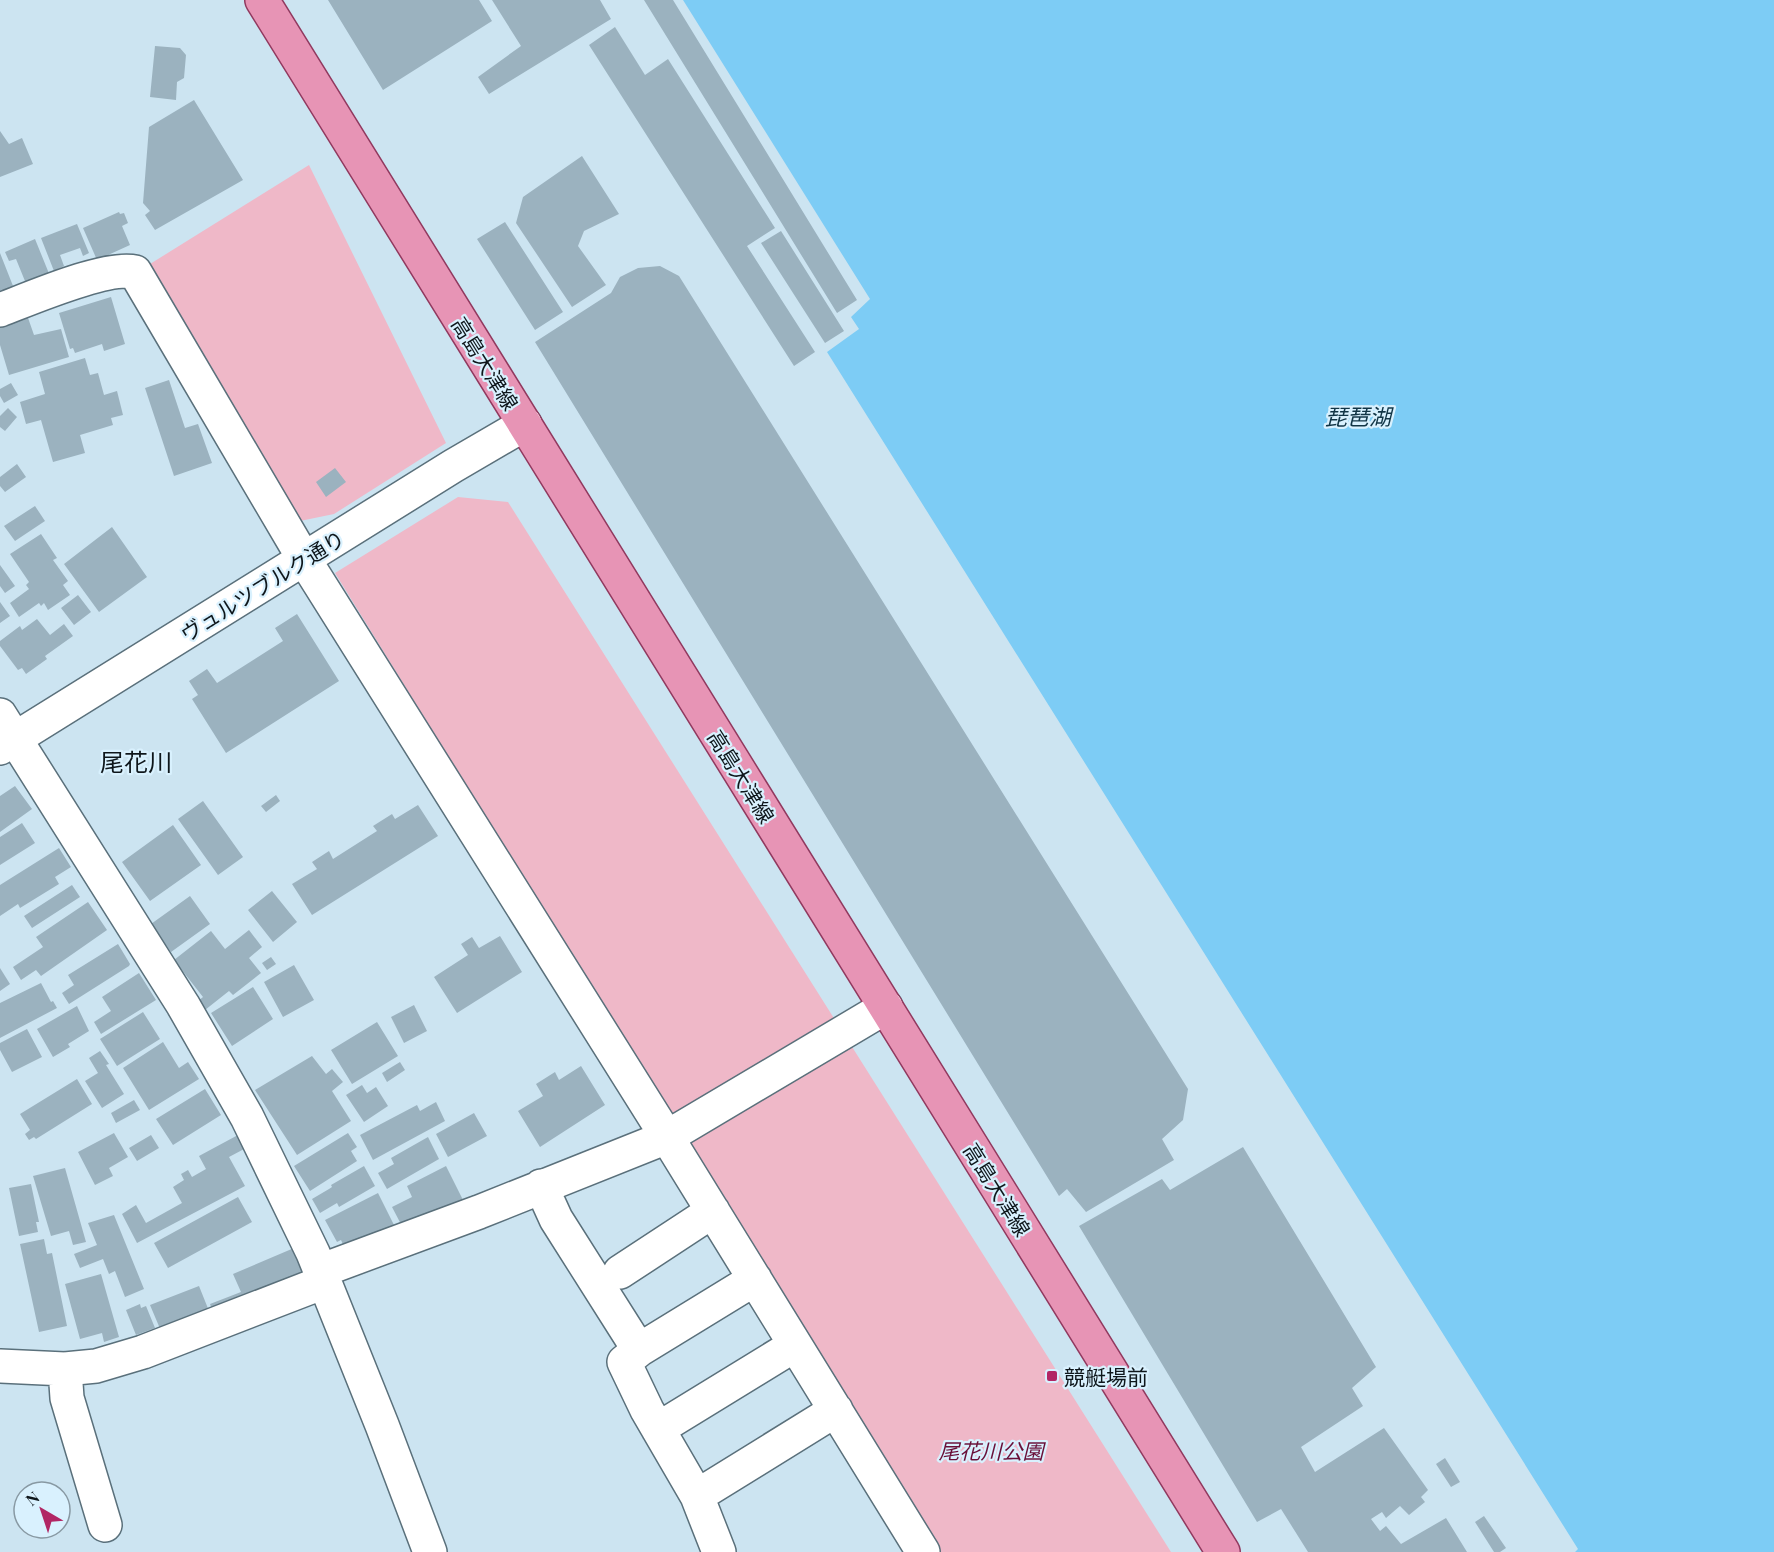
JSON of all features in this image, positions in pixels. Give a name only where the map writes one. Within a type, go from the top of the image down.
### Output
[{"type":"main road","name":"高島大津線","points":[[262,0],[1222,1552]]},
{"type":"street","points":[[0,310],[61,286],[114,272],[126,270],[135,272],[304,559],[667,1137],[923,1552]]},
{"type":"street","name":"ヴュルツブルク通り","points":[[5,734],[304,559],[525,424]]},
{"type":"street","points":[[5,734],[183,1005],[247,1117],[322,1276],[430,1552]]},
{"type":"street","points":[[0,1366],[65,1369],[96,1366],[143,1352],[541,1186],[667,1137],[886,1007]]},
{"type":"street","points":[[541,1186],[556,1220],[639,1350]]},
{"type":"street","points":[[620,1272],[713,1211]]},
{"type":"street","points":[[719,1552],[698,1496],[658,1429],[624,1362],[639,1350],[755,1279]]},
{"type":"street","points":[[658,1429],[795,1345]]},
{"type":"street","points":[[65,1369],[67,1398],[105,1525]]},
{"type":"street","points":[[698,1496],[836,1410]]},
{"type":"green space","points":[[309,165],[446,443],[334,514],[300,521],[150,264]]},
{"type":"green space","name":"尾花川公園","points":[[458,497],[508,502],[1171,1552],[939,1552],[335,573]]},
{"type":"water","name":"琵琶湖","points":[[683,0],[1774,0],[1774,1552],[1575,1552],[1578,1549],[827,352],[859,329],[851,317],[870,299]]},
{"type":"building","points":[[328,0],[479,0],[492,21],[383,90]]},
{"type":"building","points":[[492,0],[600,0],[611,19],[489,94],[478,77],[521,46]]},
{"type":"building","points":[[644,0],[673,0],[857,300],[837,313]]},
{"type":"building","points":[[615,27],[645,75],[668,59],[775,228],[747,246],[815,352],[794,366],[589,45]]},
{"type":"building","points":[[155,46],[180,48],[186,55],[184,78],[177,82],[176,100],[150,97]]},
{"type":"building","points":[[194,100],[243,180],[155,230],[145,215],[150,211],[143,203],[149,127]]},
{"type":"building","points":[[0,131],[9,144],[22,138],[33,164],[0,177]]},
{"type":"building","points":[[582,156],[619,214],[584,231],[578,246],[606,285],[572,307],[516,223],[523,197]]},
{"type":"building","points":[[119,212],[124,213],[128,223],[122,226],[130,245],[97,260],[83,228]]},
{"type":"building","points":[[505,222],[563,312],[535,330],[477,239]]},
{"type":"building","points":[[77,224],[89,253],[83,256],[80,248],[60,255],[64,266],[54,271],[41,238]]},
{"type":"building","points":[[781,231],[844,331],[825,343],[761,243]]},
{"type":"building","points":[[35,239],[50,276],[27,286],[16,259],[9,261],[5,252]]},
{"type":"building","points":[[0,253],[15,291],[0,297]]},
{"type":"building","points":[[660,266],[679,276],[1188,1089],[1183,1120],[1162,1139],[1174,1160],[1086,1212],[1067,1189],[1059,1196],[535,342],[611,293],[620,277],[638,268]]},
{"type":"building","points":[[111,297],[125,344],[104,351],[102,344],[75,353],[73,348],[70,349],[59,313]]},
{"type":"building","points":[[27,315],[34,335],[61,329],[69,357],[9,375],[0,345],[0,323]]},
{"type":"building","points":[[85,358],[90,375],[98,373],[104,395],[117,391],[123,415],[111,418],[113,425],[80,435],[85,453],[53,462],[41,420],[26,424],[20,402],[45,394],[39,372]]},
{"type":"building","points":[[169,380],[185,428],[198,424],[212,463],[174,476],[145,388]]},
{"type":"building","points":[[11,383],[18,395],[4,403],[0,396],[0,389]]},
{"type":"building","points":[[8,408],[17,417],[5,431],[0,427],[0,416]]},
{"type":"building","points":[[17,464],[26,477],[5,492],[0,486],[0,477]]},
{"type":"building","points":[[335,468],[346,482],[326,497],[316,482]]},
{"type":"building","points":[[35,506],[45,521],[15,541],[4,526]]},
{"type":"building","points":[[112,527],[147,577],[99,612],[64,564]]},
{"type":"building","points":[[41,534],[57,558],[53,560],[68,581],[63,585],[70,595],[48,610],[44,603],[41,606],[39,603],[19,617],[10,603],[29,589],[26,585],[29,582],[10,554]]},
{"type":"building","points":[[0,565],[15,586],[5,593],[0,586]]},
{"type":"building","points":[[78,595],[91,612],[74,625],[61,608]]},
{"type":"building","points":[[0,602],[10,616],[0,623]]},
{"type":"building","points":[[297,614],[339,681],[226,753],[192,699],[198,695],[189,681],[207,669],[217,683],[283,641],[275,628]]},
{"type":"building","points":[[37,619],[50,635],[64,624],[73,636],[45,656],[47,659],[26,674],[22,668],[18,670],[0,646],[0,641],[20,626],[22,630]]},
{"type":"building","points":[[15,786],[32,809],[0,832],[0,796]]},
{"type":"building","points":[[276,795],[280,801],[266,812],[261,806]]},
{"type":"building","points":[[203,801],[243,857],[218,875],[178,819]]},
{"type":"building","points":[[418,805],[438,836],[312,915],[292,884],[317,869],[312,862],[329,851],[333,859],[377,831],[373,826],[392,814],[395,819]]},
{"type":"building","points":[[22,823],[35,843],[0,865],[0,837]]},
{"type":"building","points":[[173,825],[201,865],[150,901],[122,862]]},
{"type":"building","points":[[59,848],[71,867],[55,877],[59,884],[20,908],[18,904],[0,916],[0,885]]},
{"type":"building","points":[[72,885],[80,897],[32,928],[24,916]]},
{"type":"building","points":[[272,891],[297,922],[273,942],[248,910]]},
{"type":"building","points":[[190,896],[210,924],[171,952],[151,924]]},
{"type":"building","points":[[88,902],[107,930],[41,976],[36,970],[21,980],[13,967],[43,947],[36,937]]},
{"type":"building","points":[[249,930],[262,947],[249,958],[261,973],[233,995],[229,991],[205,1010],[198,1001],[203,997],[174,960],[211,931],[225,949]]},
{"type":"building","points":[[500,936],[522,972],[457,1013],[434,977],[468,955],[461,944],[472,937],[479,948]]},
{"type":"building","points":[[118,944],[129,966],[69,1004],[62,993],[74,985],[68,975]]},
{"type":"building","points":[[271,957],[276,964],[267,970],[262,963]]},
{"type":"building","points":[[294,965],[314,1000],[283,1017],[264,982]]},
{"type":"building","points":[[0,968],[10,984],[0,991]]},
{"type":"building","points":[[139,973],[156,1000],[101,1034],[94,1022],[111,1011],[102,997]]},
{"type":"building","points":[[41,983],[51,1002],[53,1001],[57,1008],[0,1038],[0,1003]]},
{"type":"building","points":[[253,987],[273,1019],[232,1046],[211,1013]]},
{"type":"building","points":[[414,1005],[427,1031],[404,1043],[391,1017]]},
{"type":"building","points":[[77,1006],[89,1031],[68,1044],[70,1047],[53,1057],[37,1029]]},
{"type":"building","points":[[143,1012],[160,1039],[117,1066],[100,1039]]},
{"type":"building","points":[[377,1022],[398,1056],[352,1084],[331,1050]]},
{"type":"building","points":[[27,1029],[42,1057],[12,1072],[0,1050],[0,1043]]},
{"type":"building","points":[[163,1042],[179,1068],[188,1062],[199,1079],[149,1110],[123,1068]]},
{"type":"building","points":[[100,1051],[124,1094],[102,1108],[85,1081],[98,1073],[89,1058]]},
{"type":"building","points":[[312,1056],[326,1074],[332,1069],[343,1082],[332,1091],[351,1121],[297,1155],[255,1090]]},
{"type":"building","points":[[400,1062],[405,1070],[387,1082],[382,1073]]},
{"type":"building","points":[[581,1066],[605,1105],[540,1147],[518,1111],[543,1096],[536,1084],[555,1072],[559,1080]]},
{"type":"building","points":[[77,1079],[92,1104],[36,1139],[34,1137],[29,1140],[25,1134],[30,1130],[20,1114]]},
{"type":"building","points":[[362,1085],[367,1093],[376,1087],[388,1106],[364,1122],[346,1095]]},
{"type":"building","points":[[205,1089],[221,1115],[173,1145],[156,1119]]},
{"type":"building","points":[[134,1100],[140,1110],[116,1123],[111,1113]]},
{"type":"building","points":[[436,1102],[445,1121],[373,1160],[360,1135],[417,1105],[420,1111]]},
{"type":"building","points":[[474,1113],[487,1136],[448,1157],[436,1134]]},
{"type":"building","points":[[114,1133],[128,1157],[109,1168],[113,1176],[95,1185],[78,1152]]},
{"type":"building","points":[[348,1133],[357,1147],[351,1151],[357,1161],[310,1191],[294,1166]]},
{"type":"building","points":[[151,1135],[159,1148],[137,1161],[129,1148]]},
{"type":"building","points":[[238,1135],[246,1148],[229,1157],[245,1186],[137,1243],[122,1214],[136,1205],[146,1223],[182,1203],[173,1187],[184,1180],[181,1174],[188,1170],[192,1177],[206,1169],[199,1156]]},
{"type":"building","points":[[428,1137],[439,1159],[387,1189],[378,1173],[394,1164],[391,1158]]},
{"type":"building","points":[[1243,1147],[1376,1367],[1352,1388],[1363,1406],[1301,1447],[1315,1472],[1384,1428],[1428,1490],[1421,1497],[1425,1502],[1409,1515],[1400,1506],[1386,1518],[1382,1512],[1371,1519],[1380,1531],[1386,1526],[1401,1544],[1446,1518],[1467,1552],[1308,1552],[1281,1509],[1257,1522],[1079,1226],[1162,1179],[1170,1190]]},
{"type":"building","points":[[364,1166],[375,1186],[339,1207],[337,1203],[320,1213],[312,1199]]},
{"type":"building","points":[[446,1166],[463,1200],[404,1230],[392,1207],[412,1197],[407,1186]]},
{"type":"building","points":[[65,1168],[86,1242],[73,1245],[69,1231],[51,1236],[33,1176]]},
{"type":"building","points":[[31,1184],[39,1222],[36,1222],[38,1232],[19,1236],[9,1188]]},
{"type":"building","points":[[378,1193],[396,1229],[346,1251],[341,1240],[337,1242],[325,1220]]},
{"type":"building","points":[[238,1197],[252,1222],[168,1268],[154,1243]]},
{"type":"building","points":[[114,1215],[144,1289],[125,1297],[115,1271],[109,1274],[103,1259],[80,1268],[74,1254],[97,1245],[88,1223]]},
{"type":"building","points":[[44,1239],[47,1254],[52,1253],[67,1326],[39,1332],[20,1244]]},
{"type":"building","points":[[294,1248],[307,1279],[215,1317],[210,1304],[241,1292],[233,1274]]},
{"type":"building","points":[[101,1274],[119,1337],[104,1342],[102,1333],[80,1339],[65,1284]]},
{"type":"building","points":[[199,1286],[211,1316],[161,1331],[150,1305]]},
{"type":"building","points":[[140,1304],[141,1308],[146,1306],[155,1328],[136,1335],[126,1310]]},
{"type":"building","points":[[1445,1458],[1460,1482],[1451,1487],[1436,1464]]},
{"type":"building","points":[[1484,1516],[1506,1548],[1500,1552],[1494,1552],[1475,1522]]},
{"type":"place","name":"競艇場前","points":[[1052,1376]]},
{"type":"district","name":"尾花川","points":[[136,761]]}]
